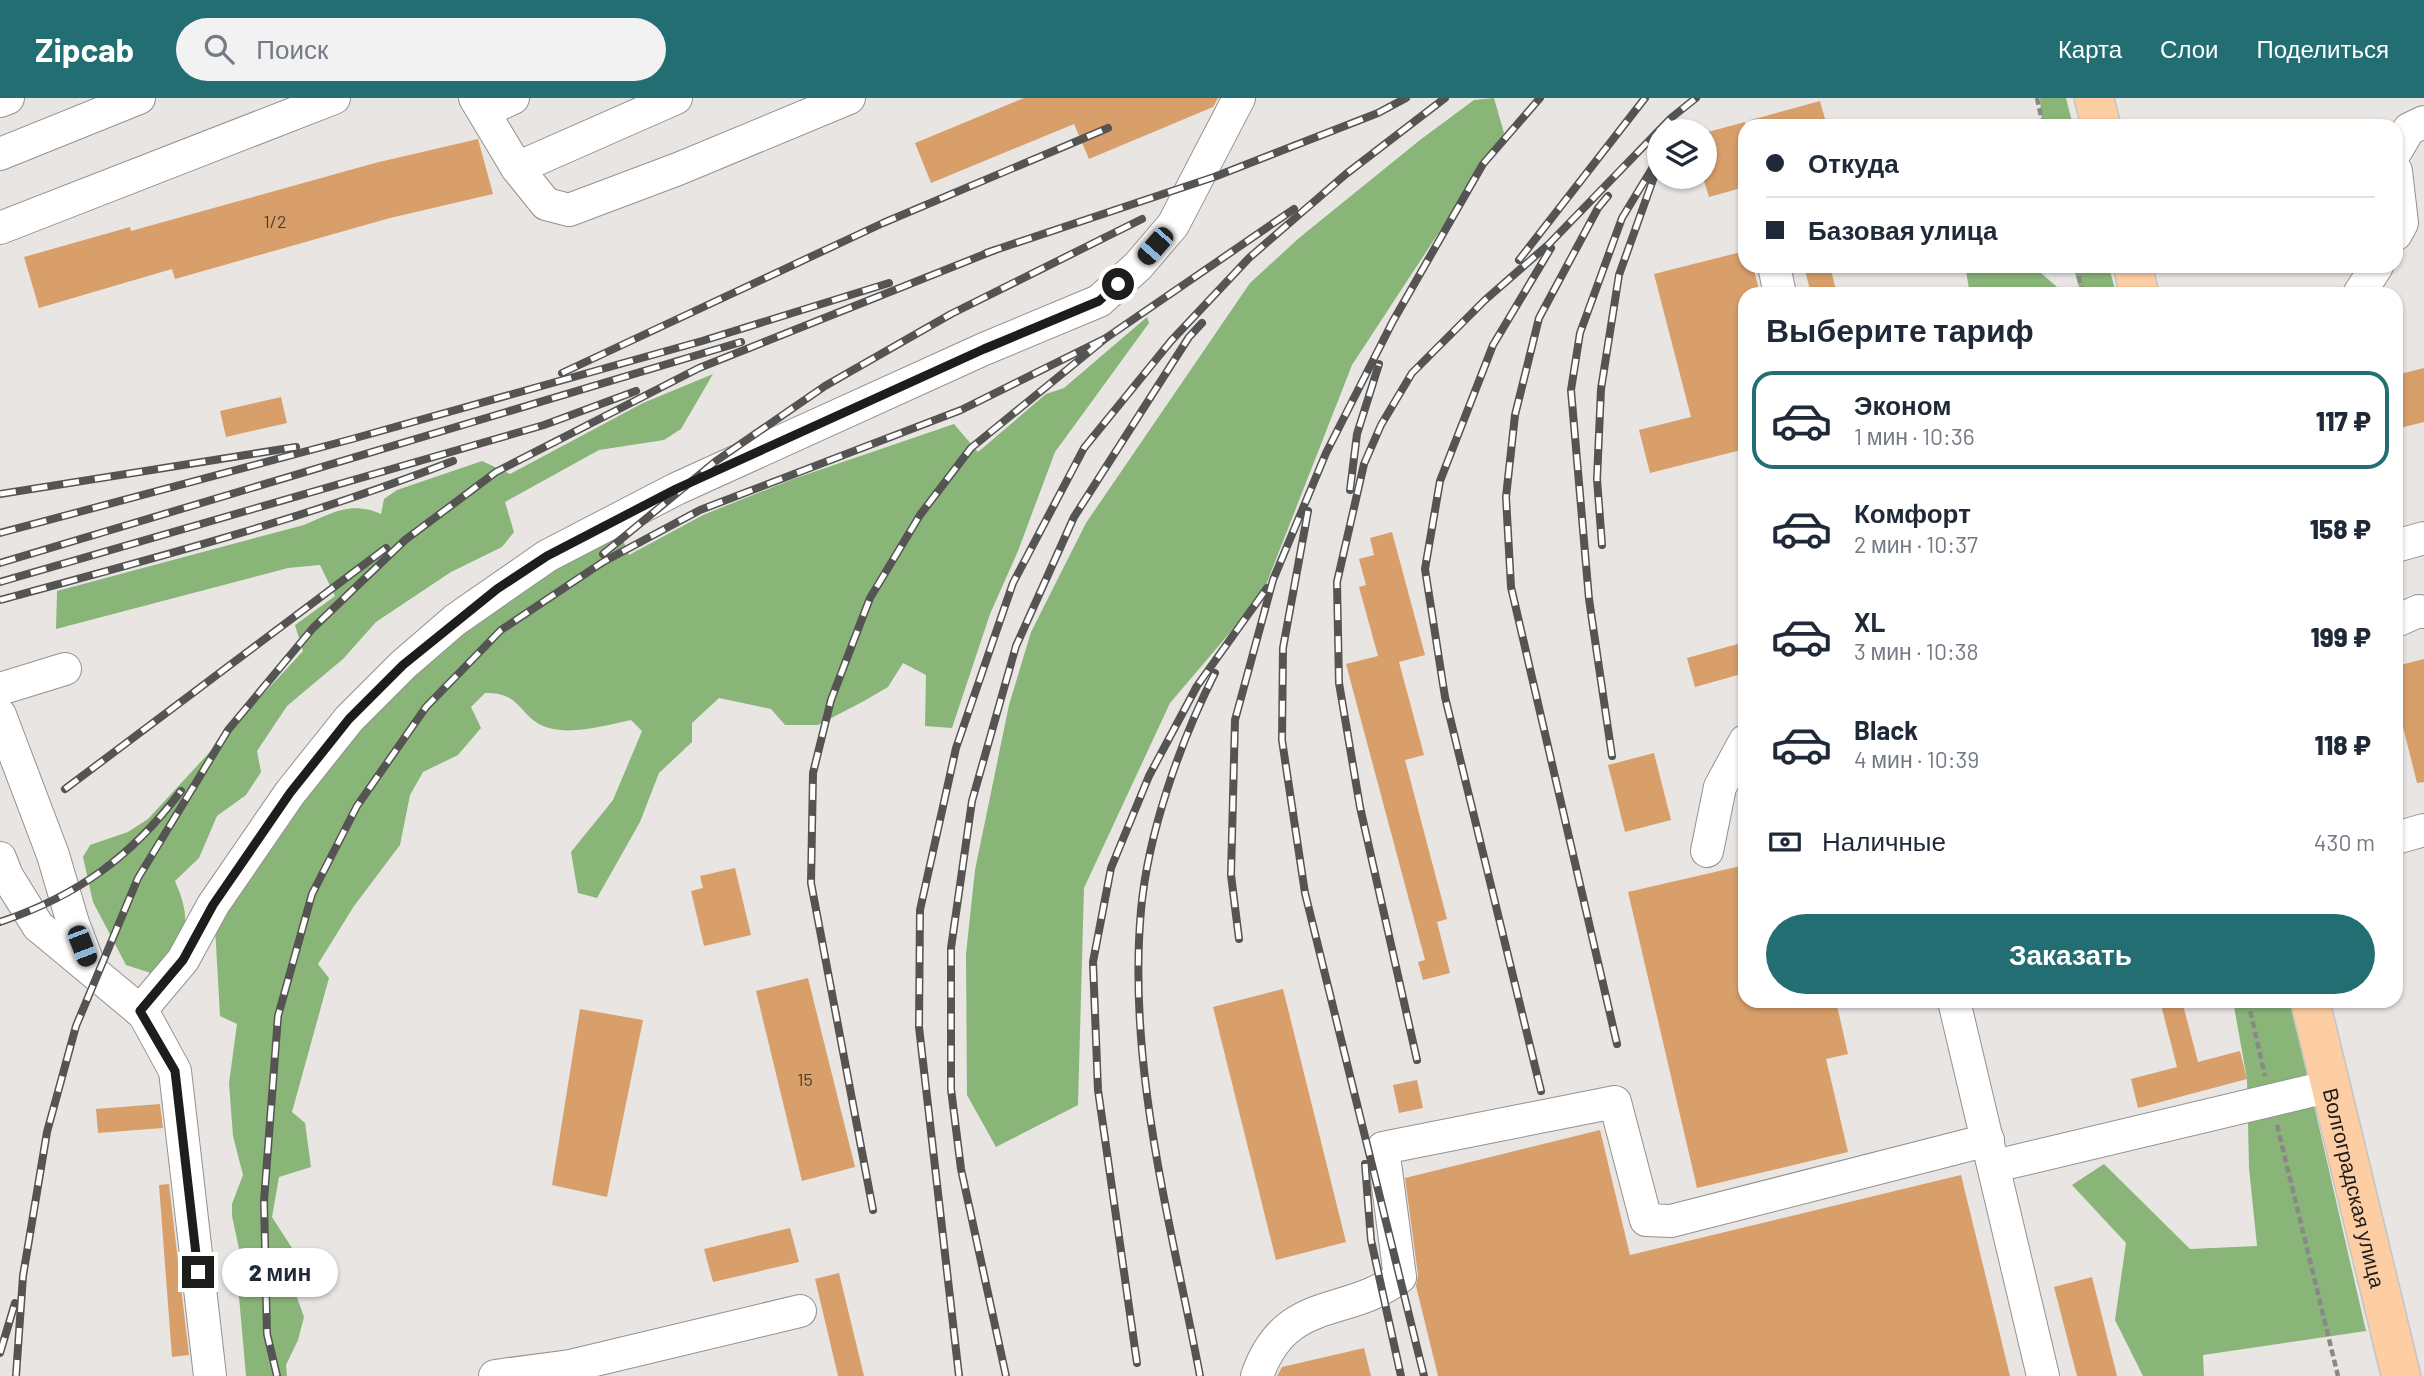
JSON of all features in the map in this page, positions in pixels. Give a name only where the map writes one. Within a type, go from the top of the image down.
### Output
[{"type":"main road","points":[[2094,98],[2099,119]]},
{"type":"main road","name":"Волгоградская улица","points":[[2312,1008],[2401,1376]]},
{"type":"lane","points":[[0,101],[8,98]]},
{"type":"lane","points":[[0,154],[139,98]]},
{"type":"lane","points":[[0,228],[334,98]]},
{"type":"lane","points":[[517,168],[676,98]]},
{"type":"lane","points":[[491,102],[517,168],[546,204],[569,210],[849,98]]},
{"type":"lane","points":[[140,1011],[183,960],[213,905],[290,793],[349,719],[403,665],[456,620],[547,556],[664,495],[984,349],[1099,301],[1138,266],[1173,225],[1240,98]]},
{"type":"lane","points":[[2403,139],[2409,129],[2424,122]]},
{"type":"lane","points":[[2403,544],[2424,538]]},
{"type":"lane","points":[[2403,618],[2419,611],[2424,612]]},
{"type":"lane","points":[[0,689],[65,669]]},
{"type":"lane","points":[[0,715],[53,855],[72,923],[90,970]]},
{"type":"lane","points":[[1707,851],[1720,787],[1738,754]]},
{"type":"lane","points":[[0,858],[7,876],[38,926],[140,1011],[175,1071],[210,1376]]},
{"type":"lane","points":[[1956,1008],[2043,1376]]},
{"type":"lane","points":[[1257,1376],[1266,1352],[1286,1330],[1317,1310],[1382,1291],[1400,1277],[1384,1148],[1615,1102],[1646,1220],[1671,1221],[1992,1153],[2271,1102],[2331,1086]]},
{"type":"lane","points":[[495,1376],[570,1366],[800,1311]]},
{"type":"path","points":[[2037,98],[2042,119]]},
{"type":"path","points":[[2250,1008],[2339,1376]]},
{"type":"green space","points":[[1494,98],[1504,133],[1352,365],[1262,595],[1170,703],[1084,888],[1078,1105],[996,1147],[967,1095],[966,954],[975,870],[1009,705],[1031,632],[1086,523],[1250,283],[1299,238],[1420,140],[1474,100]]},
{"type":"green space","points":[[2040,98],[2066,98],[2071,119],[2042,119]]},
{"type":"green space","points":[[1966,273],[2041,273],[2057,287],[1969,287]]},
{"type":"green space","points":[[2075,273],[2111,273],[2114,287],[2079,287]]},
{"type":"green space","points":[[1147,317],[1149,323],[1055,452],[1018,551],[990,614],[952,728],[925,726],[926,675],[903,663],[888,687],[818,725],[785,725],[771,709],[719,698],[692,723],[692,742],[659,773],[640,822],[597,898],[578,893],[571,852],[613,800],[642,731],[631,720],[580,730],[549,728],[531,719],[514,701],[498,694],[485,693],[471,707],[481,728],[458,755],[423,772],[410,795],[400,845],[354,906],[318,964],[329,978],[292,1112],[305,1123],[311,1167],[279,1177],[272,1217],[292,1248],[294,1289],[304,1317],[298,1340],[286,1365],[287,1376],[246,1376],[237,1274],[241,1258],[232,1216],[232,1204],[243,1175],[233,1136],[229,1083],[237,1024],[220,1016],[215,927],[343,741],[466,622],[618,528],[629,555],[703,515],[793,479],[954,424],[978,452],[1046,394],[1064,388]]},
{"type":"green space","points":[[713,374],[681,429],[664,440],[599,450],[505,502],[514,532],[502,547],[451,572],[376,622],[343,659],[287,706],[257,751],[261,772],[246,795],[217,816],[199,858],[175,881],[184,909],[184,930],[160,976],[126,965],[93,902],[83,857],[90,845],[128,832],[148,819],[303,651],[295,625],[335,596],[320,565],[288,568],[56,629],[57,591],[304,525],[342,510],[370,510],[381,514],[384,499],[397,490],[482,461],[510,474],[643,403]]},
{"type":"green space","points":[[2234,1008],[2292,1008],[2366,1331],[2203,1355],[2204,1376],[2143,1376],[2115,1320],[2126,1243],[2072,1185],[2104,1164],[2190,1249],[2257,1246],[2249,1168],[2247,1079]]},
{"type":"building","points":[[1024,98],[1218,98],[1213,107],[1089,159],[1074,124],[931,183],[915,143]]},
{"type":"building","points":[[1820,101],[1825,119],[1755,119]]},
{"type":"building","points":[[1738,124],[1738,189],[1709,197],[1706,189],[1717,189],[1717,130]]},
{"type":"building","points":[[478,139],[493,194],[390,218],[175,279],[172,269],[39,308],[24,257],[130,227],[131,231],[375,163]]},
{"type":"building","points":[[1738,253],[1738,273],[1755,273],[1758,287],[1738,287],[1738,451],[1650,473],[1639,430],[1691,417],[1654,274]]},
{"type":"building","points":[[1806,273],[1832,273],[1835,287],[1809,287]]},
{"type":"building","points":[[2424,368],[2424,422],[2403,427],[2403,373]]},
{"type":"building","points":[[281,397],[287,423],[226,437],[220,411]]},
{"type":"building","points":[[1392,532],[1425,655],[1399,662],[1424,755],[1405,760],[1447,919],[1437,922],[1450,973],[1423,980],[1418,962],[1425,960],[1346,664],[1378,656],[1359,587],[1366,585],[1359,559],[1374,555],[1370,538]]},
{"type":"building","points":[[1738,644],[1738,675],[1695,687],[1687,658]]},
{"type":"building","points":[[2424,659],[2424,782],[2417,783],[2403,727],[2403,664]]},
{"type":"building","points":[[1654,753],[1671,820],[1625,832],[1608,765]]},
{"type":"building","points":[[1738,867],[1738,1008],[1838,1008],[1848,1054],[1826,1059],[1848,1152],[1697,1188],[1628,892]]},
{"type":"building","points":[[735,868],[751,935],[704,946],[691,891],[703,888],[700,876]]},
{"type":"building","points":[[808,978],[855,1167],[802,1181],[756,991]]},
{"type":"building","points":[[1283,989],[1346,1242],[1276,1260],[1213,1007]]},
{"type":"building","points":[[2162,1008],[2184,1008],[2198,1062],[2240,1051],[2247,1079],[2138,1108],[2131,1079],[2177,1067]]},
{"type":"building","points":[[580,1009],[643,1020],[607,1197],[552,1185]]},
{"type":"building","points":[[1417,1080],[1423,1108],[1399,1113],[1393,1085]]},
{"type":"building","points":[[160,1104],[163,1128],[98,1133],[96,1109]]},
{"type":"building","points":[[1600,1130],[1630,1255],[1961,1175],[2010,1376],[1438,1376],[1416,1286],[1418,1275],[1405,1178]]},
{"type":"building","points":[[169,1184],[189,1355],[172,1357],[159,1185]]},
{"type":"building","points":[[790,1228],[799,1262],[713,1282],[704,1249]]},
{"type":"building","points":[[839,1273],[864,1376],[838,1376],[815,1279]]},
{"type":"building","points":[[2092,1277],[2117,1376],[2077,1376],[2054,1287]]},
{"type":"building","points":[[1364,1348],[1371,1376],[1277,1376],[1282,1367]]},
{"type":"railway","points":[[986,253],[1214,177],[1378,113],[1406,98]]},
{"type":"railway","points":[[959,1376],[919,1027],[920,910],[956,748],[1013,583],[1084,448],[1171,341],[1249,258],[1346,174],[1445,98]]},
{"type":"railway","points":[[1239,939],[1231,875],[1235,720],[1273,580],[1326,453],[1393,321],[1483,164],[1540,98]]},
{"type":"railway","points":[[1519,260],[1645,98]]},
{"type":"railway","points":[[1417,1060],[1360,807],[1339,683],[1337,582],[1364,464],[1381,425],[1412,373],[1485,300],[1549,244],[1671,118],[1696,98]]},
{"type":"railway","points":[[562,373],[883,223],[1108,128]]},
{"type":"railway","points":[[1612,756],[1589,599],[1571,390],[1580,333],[1622,218],[1647,177]]},
{"type":"railway","points":[[1602,545],[1597,479],[1601,389],[1619,275],[1650,189]]},
{"type":"railway","points":[[1608,196],[1598,208],[1539,318],[1515,415],[1506,497],[1511,587],[1617,1044]]},
{"type":"railway","points":[[873,1210],[811,883],[813,773],[831,700],[870,598],[920,515],[971,448],[1106,338],[1294,209]]},
{"type":"railway","points":[[603,554],[716,461],[825,386],[951,314],[1142,219]]},
{"type":"railway","points":[[1541,1091],[1445,697],[1425,569],[1440,481],[1493,345],[1551,248]]},
{"type":"railway","points":[[16,1376],[23,1276],[47,1132],[76,1026],[138,878],[228,730],[313,628],[405,540],[496,472],[699,368],[995,250]]},
{"type":"railway","points":[[0,533],[352,439],[702,341],[889,283]]},
{"type":"railway","points":[[1006,1376],[961,1169],[951,1089],[951,948],[972,801],[1016,646],[1074,517],[1189,337],[1202,323]]},
{"type":"railway","points":[[277,1376],[267,1334],[264,1201],[278,1016],[312,894],[357,806],[426,707],[501,630],[603,562],[700,510],[961,410],[1106,338]]},
{"type":"railway","points":[[0,563],[741,342]]},
{"type":"railway","points":[[1350,490],[1357,434],[1379,364]]},
{"type":"railway","points":[[0,582],[544,425],[636,391]]},
{"type":"railway","points":[[0,494],[296,447]]},
{"type":"railway","points":[[0,600],[286,519],[453,461]]},
{"type":"railway","points":[[1308,511],[1283,648],[1282,740],[1305,893],[1424,1376]]},
{"type":"railway","points":[[65,789],[386,548]]},
{"type":"railway","points":[[1137,1363],[1098,1090],[1093,962],[1111,868],[1149,776],[1197,686],[1267,588]]},
{"type":"railway","points":[[1200,1376],[1154,1144],[1140,1028],[1138,969],[1141,910],[1158,819],[1178,758],[1215,673]]},
{"type":"railway","points":[[0,922],[55,899],[101,871],[143,836],[181,791]]},
{"type":"railway","points":[[1365,1164],[1371,1240],[1401,1376]]},
{"type":"railway","points":[[0,1353],[15,1303]]},
{"type":"route","points":[[198,1272],[175,1071],[140,1011],[183,960],[213,905],[290,793],[349,719],[403,665],[456,620],[547,556],[721,468],[984,349],[1099,301],[1118,284]]}]
